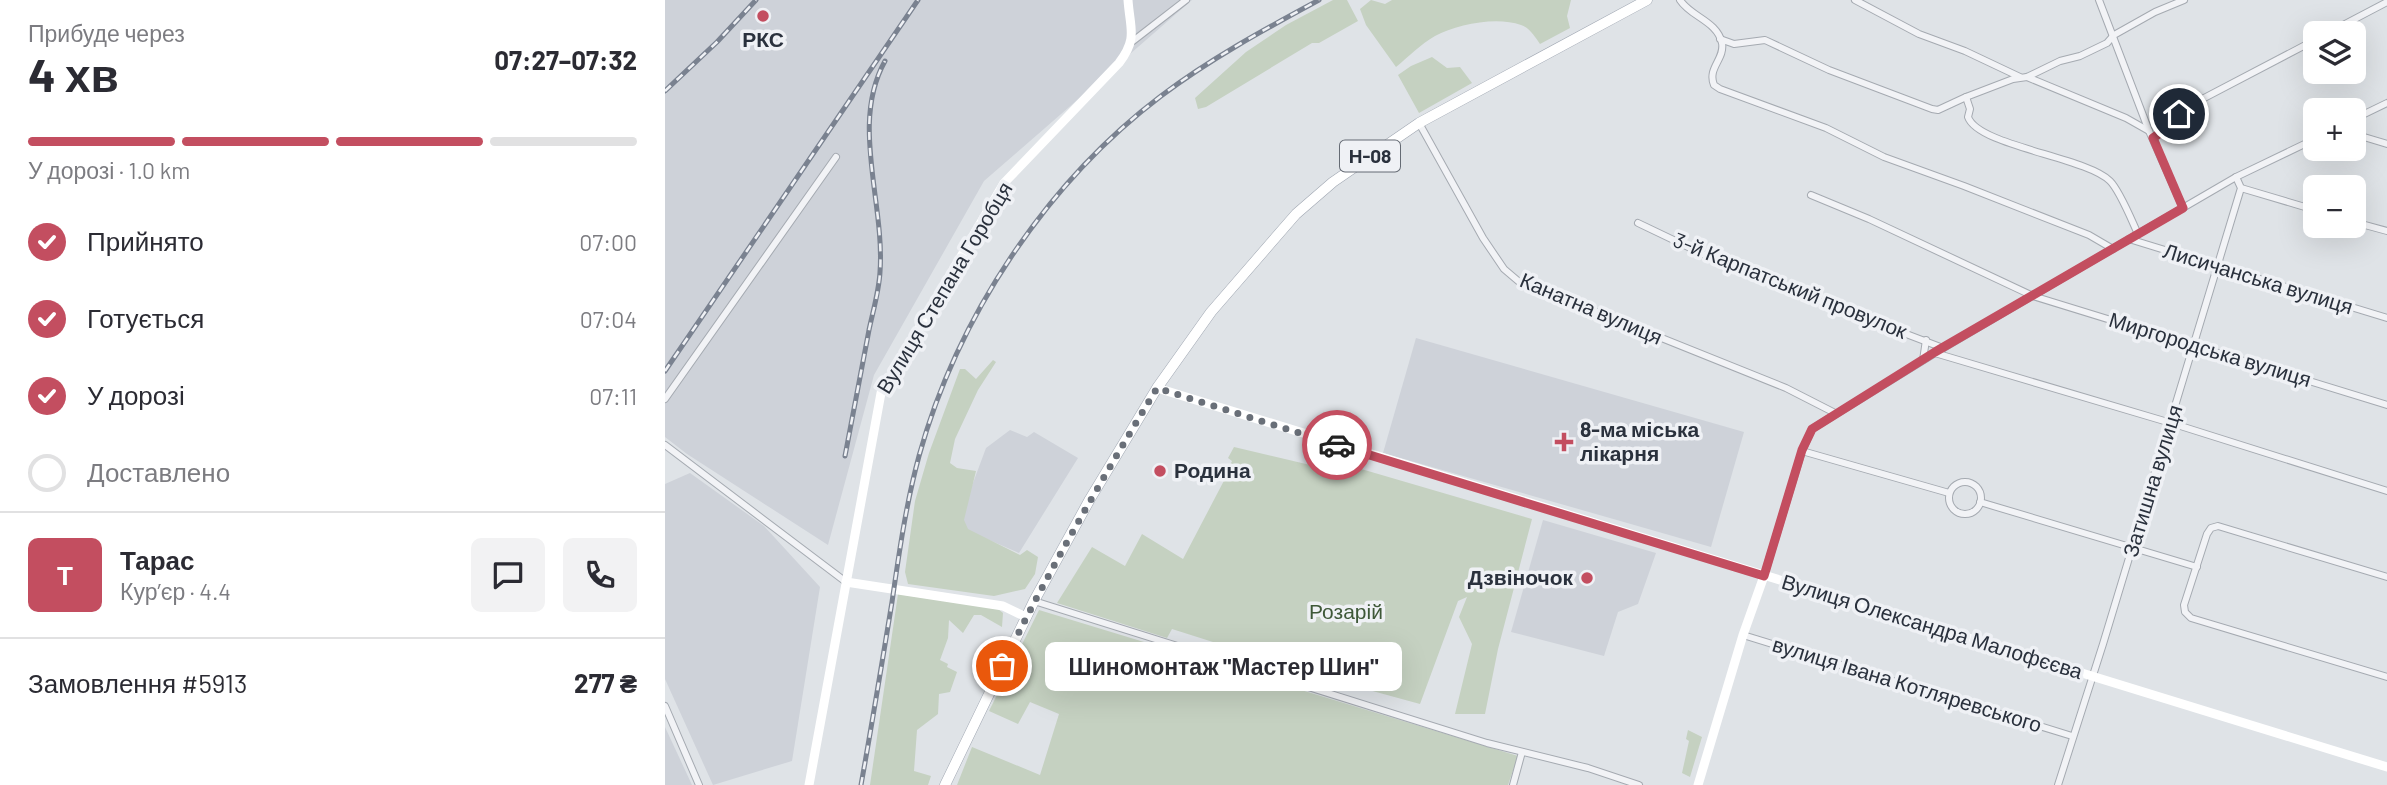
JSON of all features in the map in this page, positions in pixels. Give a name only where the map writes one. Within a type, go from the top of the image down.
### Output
[{"type":"main road","name":"Н-08","points":[[945,785],[1034,601],[1090,499],[1157,388],[1211,312],[1296,214],[1333,182],[1419,123],[1647,0]]},
{"type":"street","points":[[1128,0],[1132,41]]},
{"type":"street","points":[[1132,41],[1186,0]]},
{"type":"street","points":[[1680,0],[1688,10],[1710,25],[1720,39],[1722,49],[1711,79],[1720,89],[1826,128],[1884,157],[2089,235],[2113,249]]},
{"type":"street","points":[[1855,0],[1919,34],[2126,118],[2151,134]]},
{"type":"street","points":[[2099,0],[2183,208]]},
{"type":"street","points":[[1720,39],[1734,44],[1765,40],[1829,70],[1938,110],[2046,66],[2089,52],[2155,12],[2184,0]]},
{"type":"street","points":[[2351,21],[2387,2]]},
{"type":"street","name":"Вулиця Степана Горобця","points":[[809,785],[881,393],[1004,183],[1119,63],[1132,41]]},
{"type":"street","points":[[2151,134],[2170,126],[2187,107],[2303,46]]},
{"type":"street","points":[[1966,97],[1970,109],[1968,117],[1974,127],[2005,142],[2044,154],[2109,180],[2138,233]]},
{"type":"street","points":[[2366,113],[2387,103]]},
{"type":"street","name":"Канатна вулиця","points":[[1419,123],[1492,251],[1504,269],[1524,286],[1537,288],[1786,388],[1835,413]]},
{"type":"street","points":[[2366,138],[2387,144]]},
{"type":"street","points":[[1698,785],[1802,450],[1812,429],[1935,352],[2138,233],[2236,177],[2303,145]]},
{"type":"street","points":[[665,399],[836,157]]},
{"type":"street","points":[[2236,177],[2241,188],[2303,206]]},
{"type":"street","name":"Затишна вулиця","points":[[2058,785],[2241,188]]},
{"type":"street","name":"Миргородська вулиця","points":[[1811,195],[1869,219],[2033,296],[2387,405]]},
{"type":"street","name":"3-й Карпатський провулок","points":[[1638,223],[1730,267],[1943,348]]},
{"type":"street","points":[[2366,226],[2387,232]]},
{"type":"street","name":"Лисичанська вулиця","points":[[2129,239],[2387,318]]},
{"type":"street","points":[[1923,360],[1926,340]]},
{"type":"street","points":[[1935,352],[2387,491]]},
{"type":"street","name":"Вулиця Олександра Малофєєва","points":[[1157,388],[2387,767]]},
{"type":"street","points":[[665,445],[845,582],[1003,606],[1026,617]]},
{"type":"street","points":[[1802,450],[1949,493]]},
{"type":"street","points":[[1961,482],[1971,484],[1979,491],[1980,502],[1975,510],[1960,513],[1949,503],[1949,493],[1961,482]]},
{"type":"street","points":[[1980,502],[2197,567]]},
{"type":"street","points":[[2387,577],[2218,526],[2211,528],[2207,534],[2184,605],[2185,612],[2191,618],[2387,677]]},
{"type":"street","points":[[1034,601],[1487,743],[1588,768],[1639,785]]},
{"type":"street","name":"вулиця Івана Котляревського","points":[[1743,635],[2072,736]]},
{"type":"street","points":[[665,706],[699,785]]},
{"type":"street","points":[[1513,785],[1522,751]]},
{"type":"shaded area","points":[[665,0],[1192,0],[984,181],[874,375],[828,545],[665,437]]},
{"type":"shaded area","name":"8-ма міська лікарня","points":[[1416,338],[1744,432],[1711,547],[1383,453]]},
{"type":"shaded area","points":[[1010,430],[1027,437],[1034,432],[1078,458],[1019,553],[957,526],[986,448]]},
{"type":"shaded area","points":[[690,473],[764,526],[820,587],[792,761],[713,785],[665,679],[665,484]]},
{"type":"shaded area","name":"Дзвіночок","points":[[1543,520],[1656,553],[1638,604],[1618,612],[1604,656],[1511,632]]},
{"type":"shaded area","points":[[665,727],[692,785],[665,785]]},
{"type":"green space","points":[[1333,0],[1347,0],[1358,21],[1319,43],[1312,43],[1206,107],[1198,109],[1195,98],[1246,52],[1286,25]]},
{"type":"green space","points":[[1371,0],[1385,4],[1392,0],[1571,0],[1567,16],[1570,28],[1540,44],[1527,28],[1511,22],[1489,21],[1466,25],[1435,36],[1396,67],[1366,25],[1360,9]]},
{"type":"green space","points":[[1432,57],[1447,68],[1460,67],[1472,83],[1419,113],[1398,75]]},
{"type":"green space","points":[[993,360],[996,362],[978,390],[955,439],[950,463],[957,468],[976,471],[964,520],[968,529],[1020,555],[1027,550],[1038,557],[1035,574],[1025,589],[994,596],[908,584],[905,572],[915,501],[929,453],[960,369],[965,369],[976,379]]},
{"type":"green space","name":"Розарій","points":[[1234,447],[1323,468],[1327,459],[1532,519],[1498,649],[1485,714],[1455,714],[1472,644],[1459,617],[1467,597],[1458,601],[1420,704],[1336,681],[1172,629],[1167,638],[1057,603],[1092,547],[1125,566],[1142,534],[1183,559],[1228,473],[1232,461],[1228,458]]},
{"type":"green space","points":[[898,594],[998,609],[1003,613],[1002,627],[981,615],[974,615],[963,633],[949,620],[948,638],[940,660],[957,672],[950,692],[939,694],[938,714],[917,730],[914,771],[931,776],[928,785],[870,785]]},
{"type":"green space","points":[[1039,610],[1518,756],[1508,785],[957,785],[972,747],[1040,775],[1059,714],[1030,702],[1018,724],[989,711]]},
{"type":"green space","points":[[1688,730],[1702,737],[1690,777],[1682,773],[1689,741],[1686,739]]},
{"type":"railway","points":[[665,91],[717,42],[756,0]]},
{"type":"railway","points":[[665,371],[918,0]]},
{"type":"railway","points":[[861,785],[914,474],[936,404],[982,304],[1011,257],[1044,212],[1080,170],[1119,131],[1199,69],[1319,0]]},
{"type":"railway","points":[[845,456],[879,279],[880,245],[869,137],[875,85],[885,61]]},
{"type":"way so far","points":[[1002,666],[1090,499],[1157,388],[1337,445]]},
{"type":"place","name":"РКС","points":[[763,16]]},
{"type":"place","name":"8-ма міська лікарня","points":[[1564,442]]},
{"type":"place","name":"Родина","points":[[1160,471]]},
{"type":"place","name":"Дзвіночок","points":[[1587,578]]},
{"type":"place","name":"Шиномонтаж \"Мастер Шин\"","points":[[1002,666]]},
{"type":"route","points":[[1337,445],[1764,576],[1802,450],[1812,429],[1935,352],[2183,208],[2153,138],[2170,126],[2179,114]]}]
